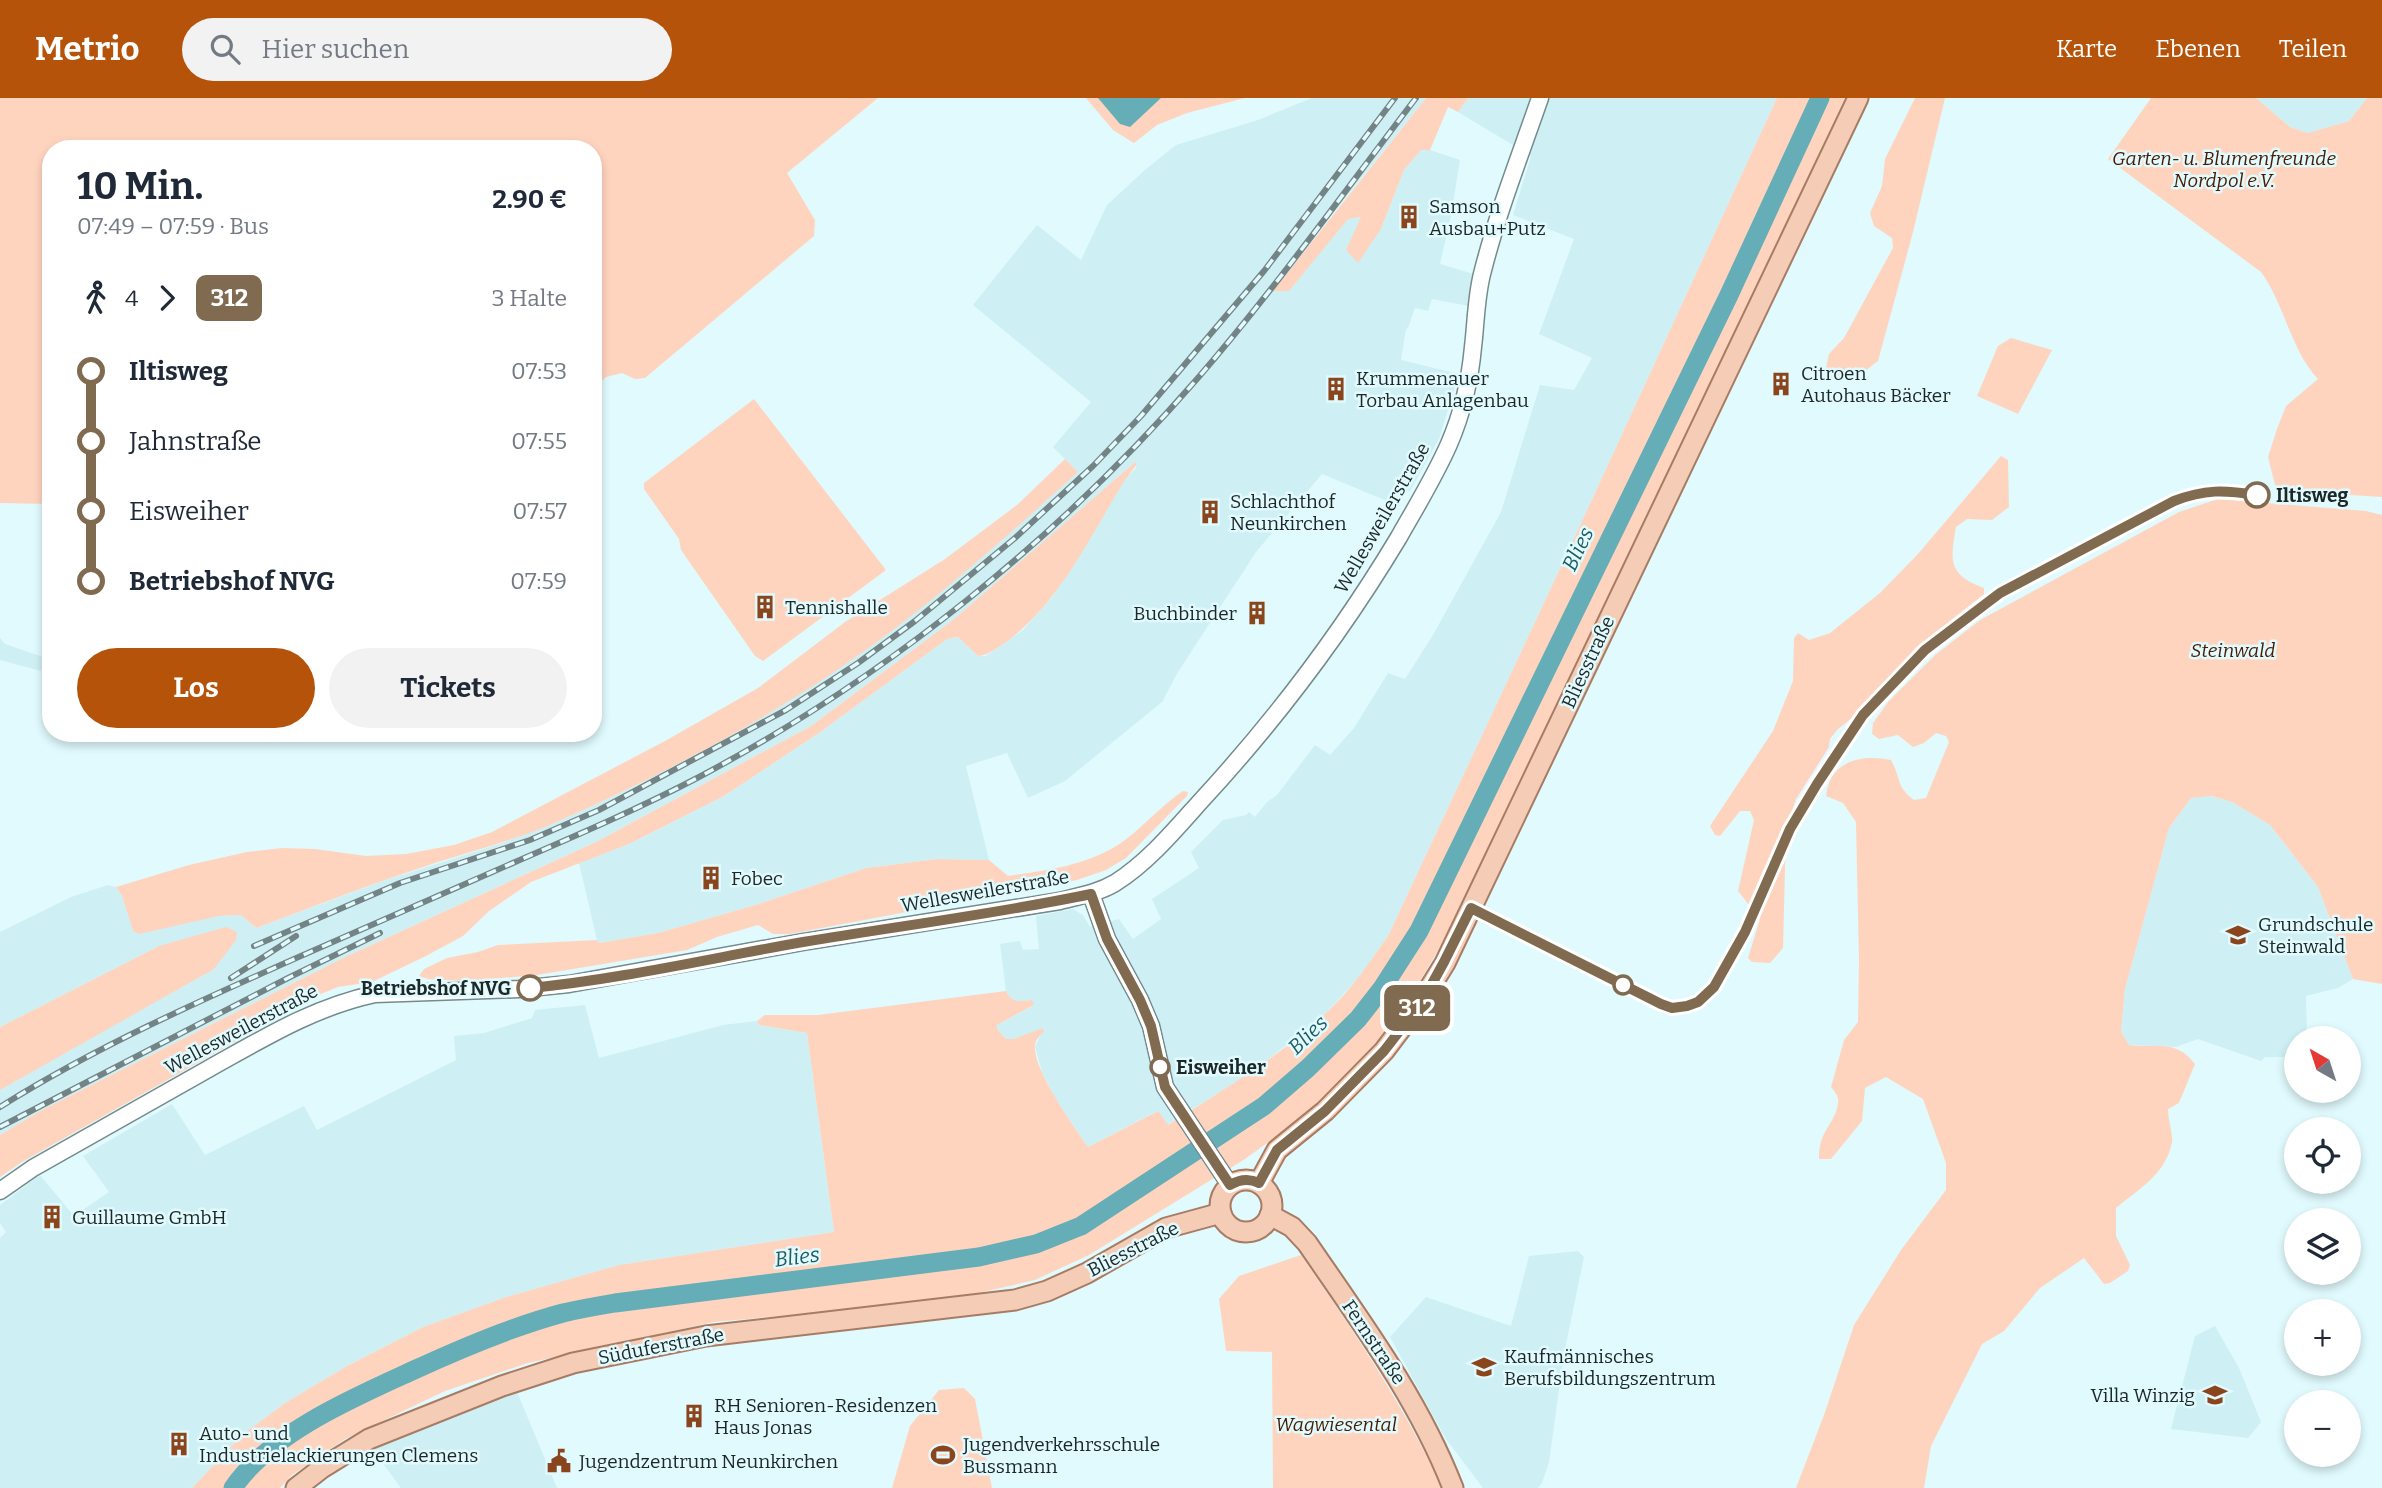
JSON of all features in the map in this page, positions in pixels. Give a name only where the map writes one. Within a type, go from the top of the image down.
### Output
[{"type":"main road","name":"Bliesstraße","points":[[1259,1183],[1277,1150],[1325,1111],[1384,1051],[1422,1002],[1444,962],[1858,98]]},
{"type":"main road","points":[[1248,1179],[1259,1183],[1272,1200],[1270,1215],[1264,1224],[1257,1229],[1243,1232],[1227,1224],[1221,1213],[1221,1196],[1230,1185],[1240,1180],[1248,1179]]},
{"type":"main road","name":"Bliesstraße","points":[[1047,1291],[1087,1273],[1166,1228],[1221,1213]]},
{"type":"main road","name":"Fernstraße","points":[[1270,1215],[1292,1227],[1307,1243],[1393,1368],[1418,1412],[1453,1488]]},
{"type":"main road","name":"Süduferstraße","points":[[298,1487],[333,1461],[369,1440],[510,1383],[573,1363],[706,1336],[944,1310],[1014,1300],[1047,1291]]},
{"type":"street","name":"Wellesweilerstraße","points":[[0,1191],[33,1168],[271,1034],[323,1008],[352,999],[374,994],[519,989],[569,984],[1091,894],[1115,883],[1177,828],[1239,759],[1334,639],[1416,507],[1449,444],[1461,410],[1471,370],[1475,310],[1482,274],[1540,98]]},
{"type":"street","points":[[1091,894],[1107,939],[1151,1026],[1165,1087],[1230,1185]]},
{"type":"shaded area","points":[[1312,98],[1426,98],[1315,236],[1289,291],[1348,218],[1362,217],[1381,229],[1404,170],[1421,150],[1430,150],[1460,160],[1440,264],[1477,275],[1469,306],[1432,299],[1428,311],[1415,308],[1406,329],[1401,360],[1459,374],[1439,439],[1410,491],[1393,488],[1387,501],[1322,474],[1256,552],[1178,672],[1162,702],[1065,781],[1028,798],[1007,753],[966,766],[989,860],[937,859],[866,868],[752,906],[658,933],[599,943],[579,863],[629,844],[724,796],[819,733],[947,639],[958,637],[978,656],[986,656],[1023,630],[1053,596],[1123,482],[1136,468],[1135,462],[953,620],[811,726],[596,842],[345,957],[42,1110],[0,1135],[0,1090],[159,946],[0,1027],[0,932],[71,897],[108,885],[116,887],[122,896],[133,931],[219,916],[241,915],[256,928],[383,881],[502,843],[557,822],[633,787],[772,711],[818,682],[1078,472],[1053,447],[1091,402],[973,305],[1037,225],[1081,260],[1107,205],[1176,145],[1258,120]]},
{"type":"shaded area","points":[[1468,98],[1777,98],[1388,936],[1361,975],[1326,1013],[1255,1070],[1167,1125],[1157,1111],[1088,1147],[1058,1104],[1042,1072],[1035,1047],[1043,1029],[1006,1039],[997,1029],[997,1025],[1031,1007],[1031,1000],[1019,1002],[1010,999],[1006,991],[1000,944],[1020,941],[1023,950],[1039,949],[1036,916],[1073,909],[1083,915],[1090,927],[1119,919],[1133,939],[1161,919],[1152,899],[1199,868],[1191,852],[1223,820],[1249,812],[1255,817],[1267,802],[1277,795],[1315,745],[1330,755],[1354,728],[1388,673],[1405,679],[1433,635],[1501,512],[1540,385],[1574,390],[1592,358],[1539,334],[1574,239],[1513,215],[1531,156],[1458,112]]},
{"type":"shaded area","points":[[2256,98],[2367,98],[2349,121],[2308,133],[2290,127]]},
{"type":"shaded area","points":[[0,638],[5,644],[42,657],[42,668],[41,671],[0,660]]},
{"type":"shaded area","name":"Grundschule Steinwald","points":[[2210,796],[2232,802],[2270,825],[2318,887],[2353,979],[2338,988],[2306,996],[2307,1026],[2284,1026],[2284,1057],[2265,1057],[2261,1061],[2198,1039],[2176,1047],[2129,1045],[2121,1032],[2125,989],[2169,828],[2191,798]]},
{"type":"shaded area","points":[[585,1005],[599,1058],[723,1025],[757,1021],[759,1025],[807,1033],[834,1232],[619,1265],[506,1297],[423,1327],[347,1366],[285,1403],[243,1434],[192,1488],[0,1488],[0,1238],[6,1232],[0,1223],[0,1205],[40,1175],[74,1216],[109,1192],[83,1156],[172,1104],[205,1155],[304,1106],[317,1130],[456,1060],[454,1036],[484,1033],[532,1018],[535,1010]]},
{"type":"shaded area","name":"Kaufmännisches Berufsbildungszentrum","points":[[1578,1251],[1584,1257],[1564,1354],[1549,1462],[1542,1483],[1538,1488],[1483,1488],[1446,1439],[1390,1337],[1426,1297],[1511,1326],[1529,1256]]},
{"type":"shaded area","name":"Villa Winzig","points":[[2215,1326],[2239,1368],[2261,1422],[2248,1438],[2171,1429],[2195,1336]]},
{"type":"shaded area","points":[[515,1387],[557,1488],[401,1488],[373,1450]]},
{"type":"green space","points":[[0,98],[878,98],[787,173],[815,220],[814,236],[645,378],[635,379],[622,373],[602,381],[602,140],[42,140],[42,504],[0,503]]},
{"type":"green space","points":[[1086,98],[1245,98],[1187,113],[1157,125],[1134,143],[1113,130]]},
{"type":"green space","points":[[1426,98],[1468,98],[1458,112],[1448,107],[1430,150],[1421,150],[1404,170],[1381,229],[1358,263],[1346,250],[1361,217],[1348,219],[1289,291],[1273,291]]},
{"type":"green space","points":[[1777,98],[1848,98],[1444,940],[1412,995],[1377,1045],[1314,1109],[1245,1159],[1089,1255],[1035,1280],[939,1302],[714,1322],[528,1363],[445,1391],[345,1439],[292,1475],[280,1488],[192,1488],[243,1434],[285,1403],[347,1366],[423,1327],[506,1297],[619,1265],[834,1232],[807,1033],[759,1025],[757,1021],[765,1015],[818,1015],[1006,991],[1016,1001],[1031,1000],[1034,1003],[1032,1006],[997,1025],[997,1029],[1006,1039],[1013,1039],[1043,1028],[1044,1032],[1035,1045],[1040,1068],[1055,1097],[1088,1147],[1158,1111],[1168,1125],[1250,1072],[1309,1028],[1344,995],[1388,936]]},
{"type":"green space","points":[[1915,98],[1945,98],[1878,361],[1853,380],[1830,378],[1825,373],[1829,354],[1844,338],[1893,248],[1892,238],[1874,226],[1870,213],[1882,186],[1885,159]]},
{"type":"green space","name":"Garten- u. Blumenfreunde Nordpol e.V.","points":[[2151,98],[2256,98],[2290,127],[2308,133],[2349,121],[2367,98],[2382,98],[2382,497],[2302,492],[2275,485],[2268,457],[2286,406],[2318,379],[2294,341],[2276,298],[2261,272],[2108,159]]},
{"type":"green space","points":[[2011,338],[2052,350],[2018,414],[1977,396],[1998,346]]},
{"type":"green space","points":[[754,399],[886,570],[763,661],[755,656],[681,550],[679,539],[644,489],[644,483]]},
{"type":"green space","points":[[2001,456],[2008,460],[2009,507],[1992,520],[1967,519],[1956,527],[1954,539],[1954,565],[1964,578],[1984,588],[1984,594],[1925,641],[1830,739],[1829,747],[1796,799],[1786,829],[1783,948],[1770,963],[1752,962],[1748,958],[1760,919],[1738,891],[1754,820],[1750,811],[1740,811],[1720,836],[1715,835],[1710,826],[1773,731],[1793,681],[1794,638],[1798,633],[1809,640],[1830,633],[1880,593],[1918,554]]},
{"type":"green space","points":[[1065,459],[1078,472],[907,620],[805,691],[684,761],[529,833],[412,871],[256,928],[241,915],[219,916],[139,934],[133,931],[122,896],[116,887],[189,865],[247,852],[282,848],[315,849],[366,856],[406,854],[454,845],[492,832],[665,741],[758,688],[845,622],[945,559],[1017,505]]},
{"type":"green space","points":[[1135,462],[1137,464],[1055,592],[1022,629],[996,649],[978,656],[958,637],[947,639],[819,733],[724,796],[629,844],[531,882],[489,911],[463,936],[426,956],[372,982],[338,987],[306,1000],[0,1177],[0,1135],[42,1110],[345,957],[596,842],[811,726],[953,620]]},
{"type":"green space","name":"Steinwald","points":[[2218,499],[2366,511],[2382,515],[2382,984],[2353,979],[2318,887],[2270,825],[2232,802],[2211,796],[2191,798],[2169,828],[2125,989],[2121,1032],[2129,1045],[2173,1048],[2188,1056],[2195,1064],[2179,1103],[2168,1109],[2172,1142],[2164,1163],[2151,1180],[2116,1208],[2116,1236],[2130,1265],[2128,1271],[2104,1284],[2084,1258],[2040,1288],[2004,1331],[1982,1344],[1931,1446],[1924,1488],[1796,1488],[1854,1325],[1901,1250],[1946,1190],[1946,1163],[1923,1099],[1886,1077],[1865,1088],[1862,1121],[1831,1159],[1819,1159],[1821,1141],[1837,1110],[1838,1099],[1831,1087],[1844,1040],[1858,1022],[1856,822],[1843,803],[1826,796],[1829,784],[1834,774],[1849,762],[1880,758],[1891,760],[1901,786],[1908,795],[1914,800],[1926,798],[1949,742],[1946,736],[1936,733],[1924,743],[1913,747],[1898,735],[1879,739],[1872,734],[1873,723],[1889,701],[1935,655],[1980,620],[2179,512]]},
{"type":"green space","points":[[1183,791],[1188,792],[1187,796],[1126,858],[1106,870],[1077,880],[790,934],[773,934],[758,925],[717,937],[687,950],[537,975],[466,981],[419,976],[424,969],[447,958],[498,945],[597,940],[599,943],[658,933],[752,906],[866,868],[937,859],[989,860],[1008,876],[1069,865],[1098,855],[1125,840]]},
{"type":"green space","points":[[226,927],[237,932],[236,940],[214,969],[0,1090],[0,1027],[159,946]]},
{"type":"green space","name":"Wagwiesental","points":[[1301,1255],[1394,1398],[1442,1488],[1273,1488],[1272,1352],[1226,1351],[1219,1299],[1239,1276]]},
{"type":"green space","name":"Jugendverkehrsschule Bussmann","points":[[964,1388],[975,1399],[992,1488],[892,1488],[910,1426],[939,1390]]},
{"type":"water","points":[[1098,98],[1161,98],[1130,127],[1120,124]]},
{"type":"waterway","name":"Blies","points":[[233,1488],[249,1468],[269,1450],[315,1419],[366,1392],[450,1354],[544,1319],[615,1303],[979,1257],[1036,1244],[1081,1226],[1264,1106],[1308,1068],[1358,1019],[1383,987],[1419,931],[1729,295],[1820,98]]},
{"type":"railway","points":[[254,946],[400,883],[530,840],[599,810],[786,710],[858,663],[915,621],[1015,538],[1093,466],[1141,416],[1264,271],[1395,98]]},
{"type":"railway","points":[[0,1107],[75,1063],[191,1005],[589,830],[699,777],[769,738],[903,649],[1028,549],[1087,495],[1143,438],[1197,379],[1254,310],[1416,98]]},
{"type":"railway","points":[[0,1127],[380,933]]},
{"type":"railway","points":[[231,978],[296,936]]},
{"type":"bus line","name":"312","points":[[530,988],[663,969],[803,942],[1091,894],[1107,939],[1151,1026],[1161,1077],[1170,1097],[1230,1185],[1248,1179],[1259,1183],[1277,1150],[1325,1111],[1384,1051],[1422,1002],[1471,908],[1661,1004],[1672,1008],[1698,1002],[1721,977],[1745,932],[1790,829],[1841,746],[1863,715],[1925,650],[2000,593],[2174,501],[2189,495],[2218,490],[2257,495]]},
{"type":"place","name":"Samson Ausbau+Putz","points":[[1409,217]]},
{"type":"place","name":"Citroen Autohaus Bäcker","points":[[1781,384]]},
{"type":"place","name":"Krummenauer Torbau Anlagenbau","points":[[1336,389]]},
{"type":"place","name":"Iltisweg","points":[[2257,495]]},
{"type":"place","name":"Schlachthof Neunkirchen","points":[[1210,512]]},
{"type":"place","name":"Tennishalle","points":[[765,607]]},
{"type":"place","name":"Buchbinder","points":[[1257,613]]},
{"type":"place","name":"Fobec","points":[[711,878]]},
{"type":"place","name":"Grundschule Steinwald","points":[[2238,935]]},
{"type":"place","name":"Betriebshof NVG","points":[[530,988]]},
{"type":"place","name":"Eisweiher","points":[[1160,1067]]},
{"type":"place","name":"Guillaume GmbH","points":[[52,1217]]},
{"type":"place","name":"Kaufmännisches Berufsbildungszentrum","points":[[1484,1367]]},
{"type":"place","name":"Villa Winzig","points":[[2215,1395]]},
{"type":"place","name":"RH Senioren-Residenzen Haus Jonas","points":[[694,1416]]},
{"type":"place","name":"Auto- und Industrielackierungen Clemens","points":[[179,1444]]},
{"type":"place","name":"Jugendverkehrsschule Bussmann","points":[[943,1455]]},
{"type":"place","name":"Jugendzentrum Neunkirchen","points":[[559,1461]]}]
